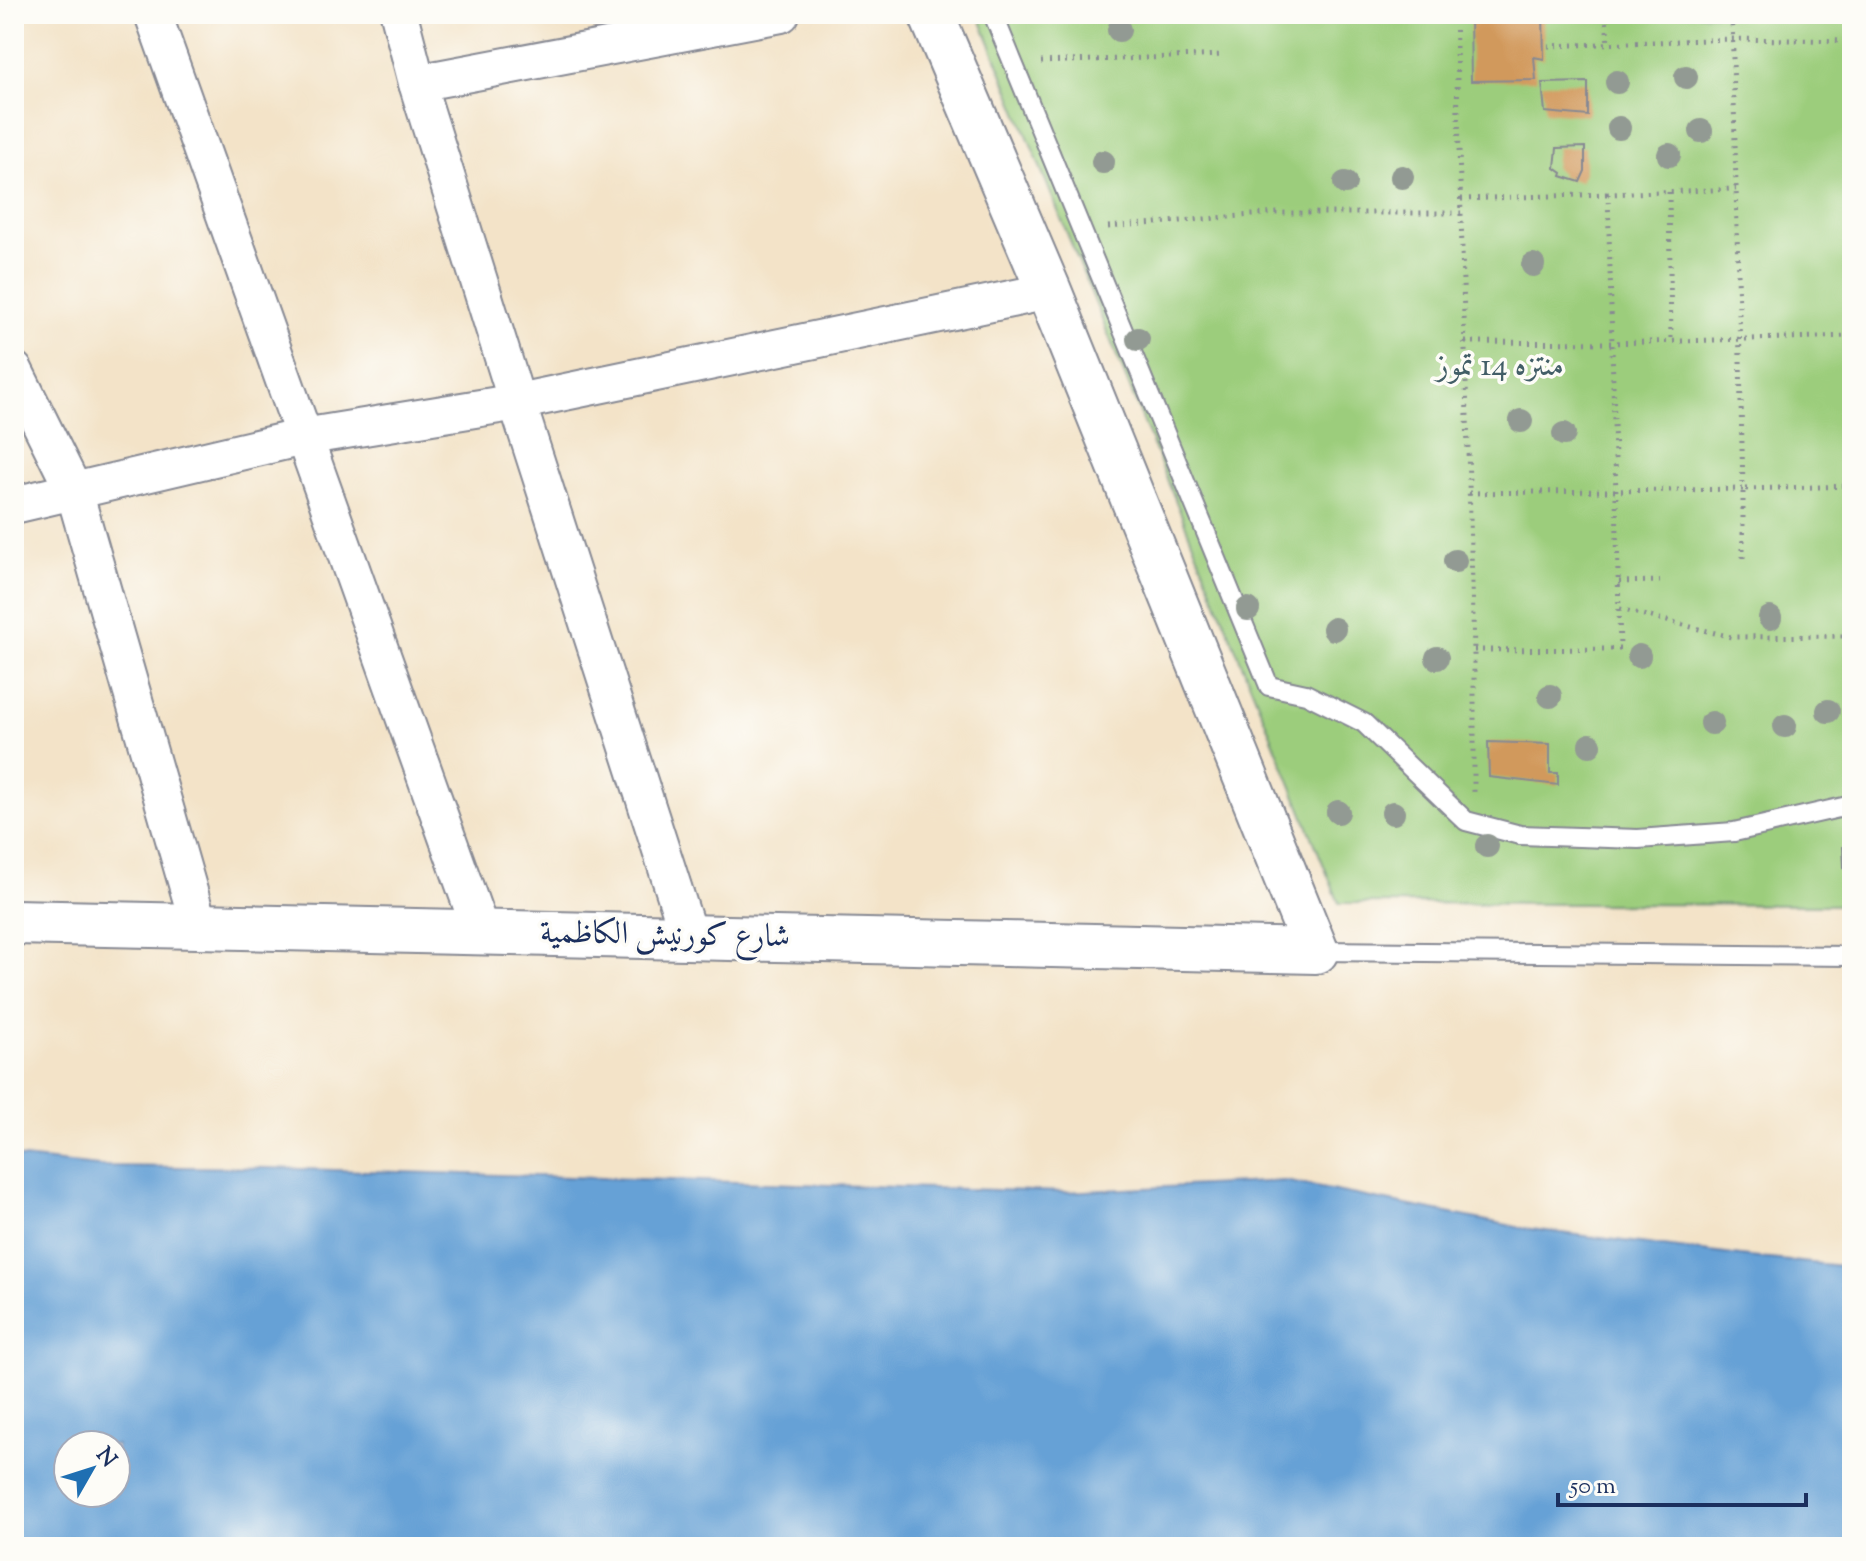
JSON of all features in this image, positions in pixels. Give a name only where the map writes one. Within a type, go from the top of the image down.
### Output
[{"type":"street","points":[[153,14],[481,932]]},
{"type":"street","points":[[399,14],[417,83],[517,402],[689,937]]},
{"type":"street","points":[[417,83],[781,14]]},
{"type":"street","points":[[931,14],[1049,291],[1316,951]]},
{"type":"street","points":[[14,505],[303,437],[517,402],[1049,291]]},
{"type":"street","points":[[14,370],[74,491],[199,926]]},
{"type":"street","name":"شارع كورنيش الكاظمية","points":[[14,922],[1316,951]]},
{"type":"lane","points":[[993,14],[1269,686],[1306,694],[1364,723],[1466,821],[1520,835],[1638,839],[1734,832],[1852,805]]},
{"type":"lane","points":[[1316,951],[1852,956]]},
{"type":"path","points":[[1455,14],[1474,650],[1474,822]]},
{"type":"path","points":[[1606,14],[1608,44]]},
{"type":"path","points":[[1732,14],[1743,558]]},
{"type":"path","points":[[1548,46],[1732,39],[1852,41]]},
{"type":"path","points":[[1040,62],[1224,55]]},
{"type":"path","points":[[1461,199],[1736,189]]},
{"type":"path","points":[[1669,192],[1671,341]]},
{"type":"path","points":[[1474,650],[1620,649],[1608,194]]},
{"type":"path","points":[[1105,228],[1277,213],[1461,213]]},
{"type":"path","points":[[1465,342],[1612,343],[1852,336]]},
{"type":"path","points":[[1469,493],[1852,486]]},
{"type":"path","points":[[1619,582],[1660,581]]},
{"type":"path","points":[[1620,609],[1731,637],[1852,636]]},
{"type":"green space","name":"منتزه 14 تموز","points":[[978,14],[1852,14],[1852,905],[1339,903]]},
{"type":"water","points":[[14,1157],[98,1166],[268,1168],[1065,1192],[1285,1181],[1523,1228],[1852,1267],[1852,1547],[14,1547]]},
{"type":"building","points":[[1470,14],[1543,14],[1544,59],[1534,57],[1536,80],[1471,81]]},
{"type":"building","points":[[1588,82],[1588,116],[1545,112],[1542,83]]},
{"type":"building","points":[[1585,147],[1585,171],[1580,182],[1561,176],[1562,173],[1555,168],[1557,148]]},
{"type":"building","points":[[1488,742],[1550,744],[1550,773],[1558,773],[1558,785],[1489,777]]},
{"type":"building","points":[[1852,846],[1852,866],[1844,867],[1843,847]]}]
